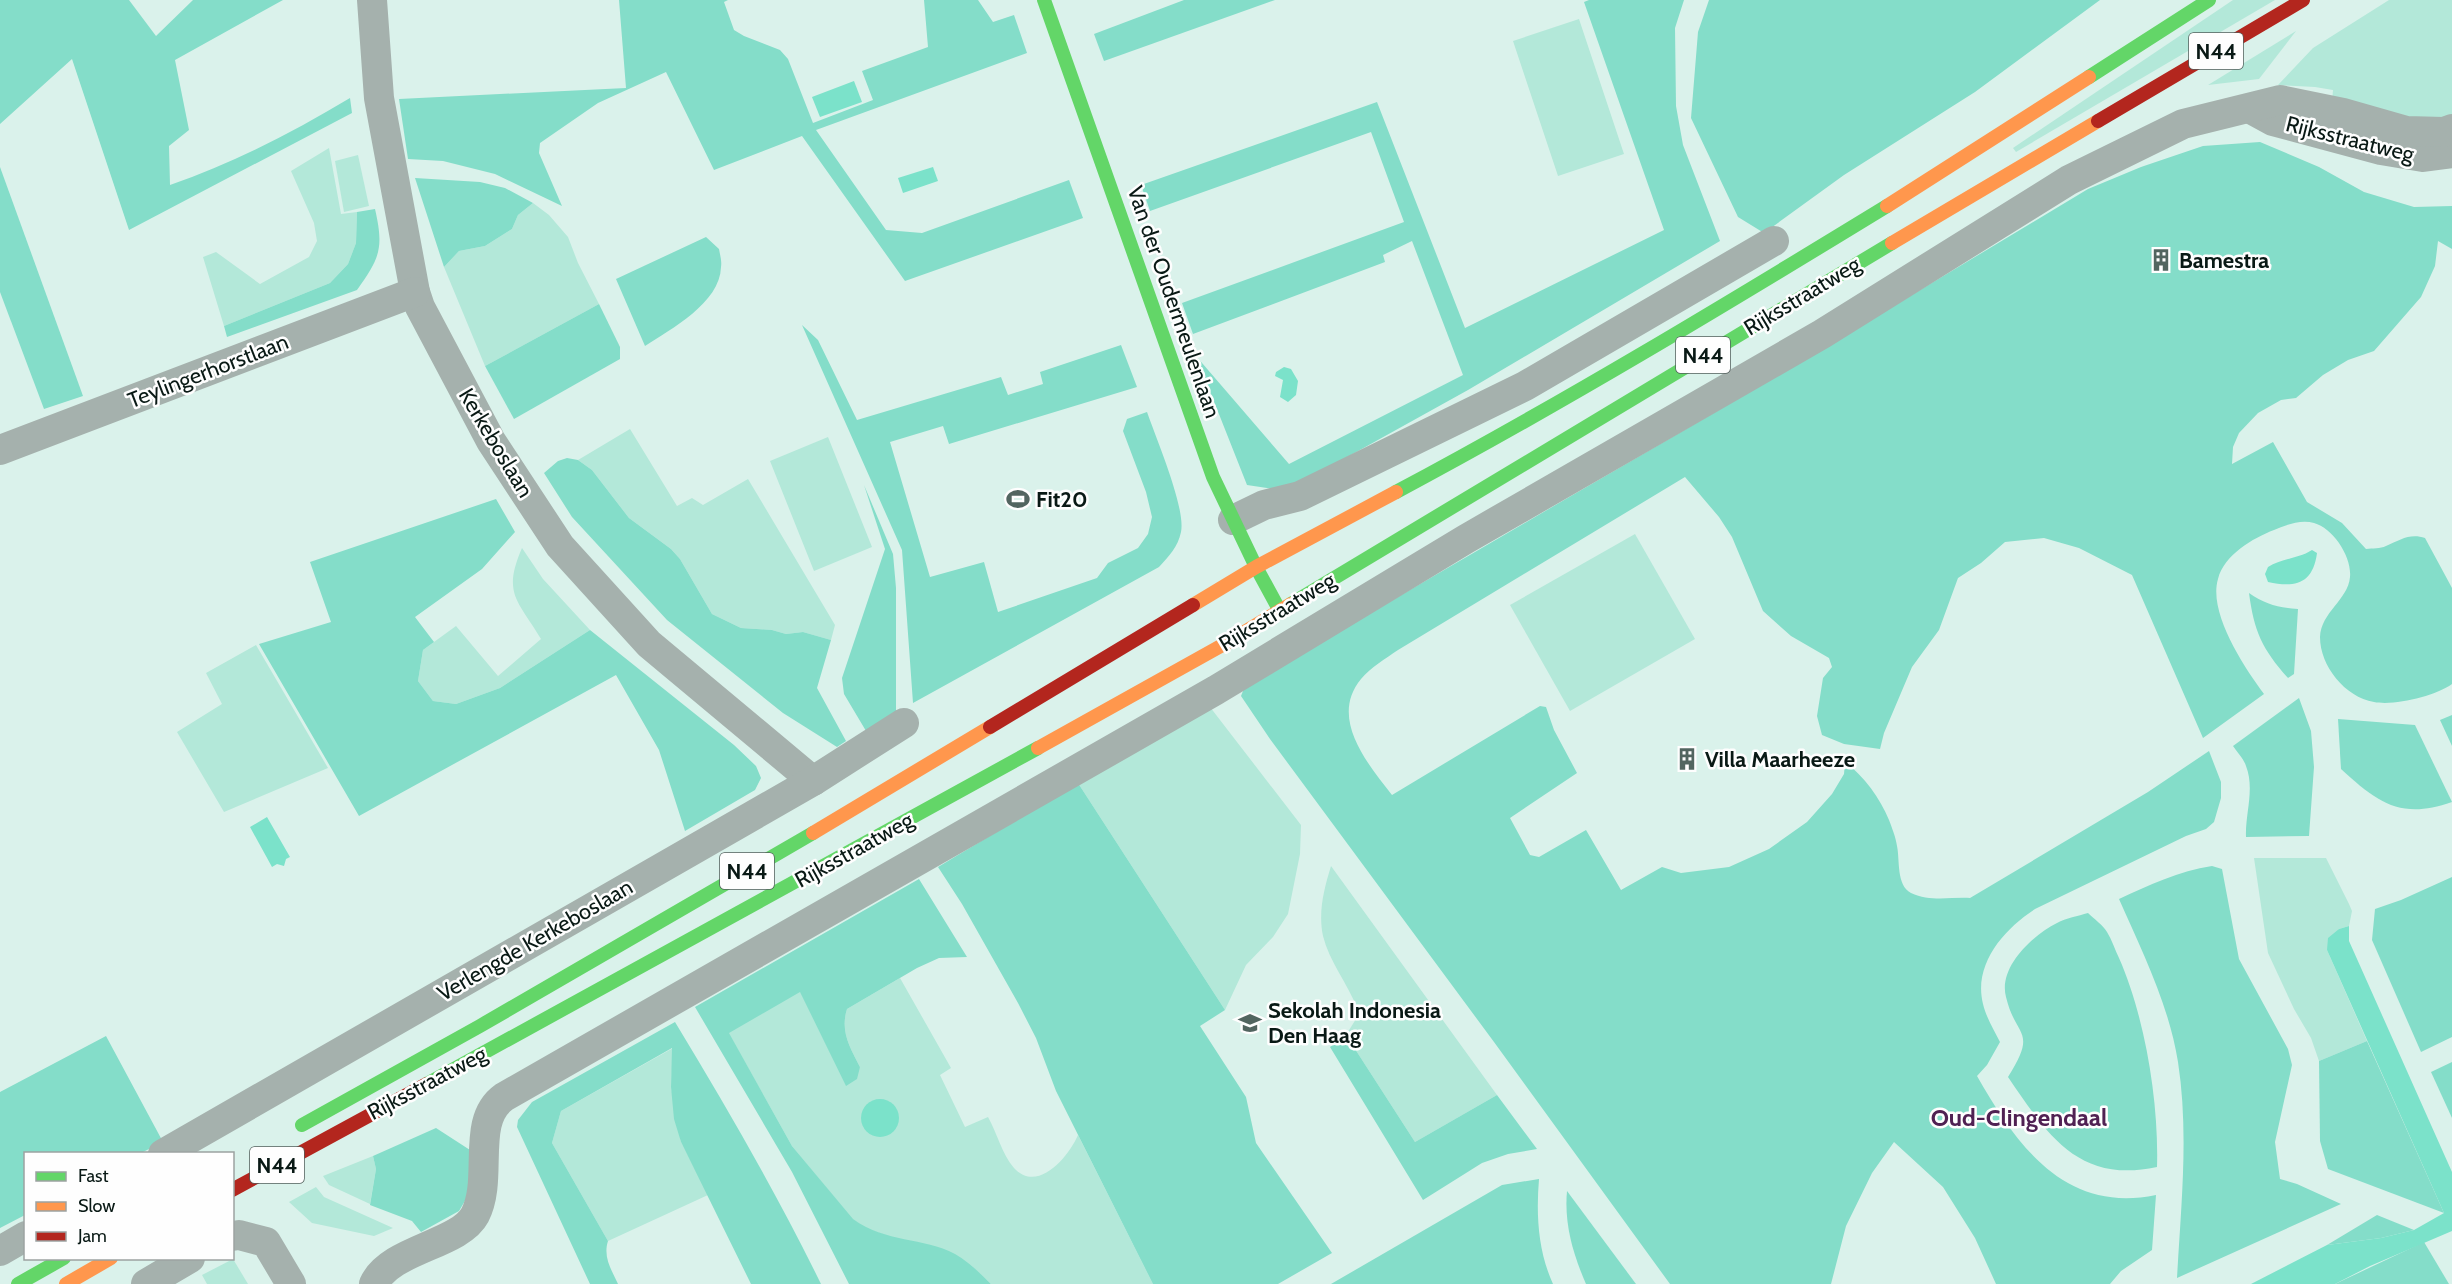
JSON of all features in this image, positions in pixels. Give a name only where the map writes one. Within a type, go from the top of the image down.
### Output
[{"type":"main road","name":"Van der Oudermeulenlaan","points":[[1044,0],[1213,477],[1280,611]]},
{"type":"main road","name":"Rijksstraatweg","points":[[294,1130],[480,1026],[794,844],[1256,567],[1506,432],[1750,289],[1952,166],[2209,0]]},
{"type":"main road","name":"Rijksstraatweg","points":[[234,1189],[805,878],[1280,611],[1775,312],[2303,0]]},
{"type":"main road","points":[[18,1284],[60,1260]]},
{"type":"main road","points":[[66,1284],[108,1260]]},
{"type":"street","name":"Kerkeboslaan","points":[[372,0],[379,98],[415,292],[420,307],[491,441],[560,546],[649,644],[813,780]]},
{"type":"street","name":"Rijksstraatweg","points":[[374,1284],[387,1267],[469,1224],[482,1199],[485,1185],[487,1122],[490,1110],[504,1097],[1216,690],[1466,539],[1822,334],[2069,180],[2183,124],[2280,100],[2343,113],[2406,131],[2444,132],[2452,129]]},
{"type":"street","name":"Rijksstraatweg","points":[[2251,109],[2273,121],[2381,150],[2423,157],[2452,153]]},
{"type":"street","points":[[1233,520],[1264,505],[1300,496],[1525,386],[1774,241]]},
{"type":"street","name":"Teylingerhorstlaan","points":[[0,450],[415,292]]},
{"type":"street","name":"Verlengde Kerkeboslaan","points":[[166,1152],[813,780],[904,723]]},
{"type":"street","points":[[234,1236],[250,1237],[266,1242],[291,1284]]},
{"type":"street","points":[[0,1251],[24,1237]]},
{"type":"street","points":[[146,1284],[187,1260]]},
{"type":"shaded area","points":[[0,0],[129,0],[156,36],[193,0],[283,0],[175,60],[189,130],[169,146],[170,185],[263,146],[350,98],[352,113],[129,230],[72,59],[0,124]]},
{"type":"shaded area","points":[[619,0],[728,0],[724,2],[734,30],[780,50],[788,59],[813,123],[873,100],[862,71],[928,47],[924,0],[978,0],[993,22],[1014,15],[1027,53],[816,130],[886,230],[922,233],[1069,180],[1083,218],[905,281],[802,136],[714,170],[666,72],[598,103],[540,143],[539,153],[562,206],[495,174],[443,161],[408,159],[399,99],[626,88]]},
{"type":"shaded area","points":[[1184,0],[1275,0],[1104,61],[1094,34]]},
{"type":"shaded area","points":[[1589,0],[1684,0],[1675,28],[1676,106],[1683,145],[1720,241],[1468,390],[1286,491],[1247,485],[1196,356],[1289,464],[1463,375],[1412,241],[1383,255],[1385,262],[1193,334],[1182,303],[1404,222],[1371,132],[1150,211],[1141,185],[1377,102],[1465,328],[1664,230],[1584,2]]},
{"type":"shaded area","points":[[1709,0],[2100,0],[1975,92],[1844,175],[1764,233],[1738,217],[1691,118],[1698,32]]},
{"type":"shaded area","points":[[2233,0],[2275,0],[2016,152],[2013,148]]},
{"type":"shaded area","points":[[2389,0],[2452,0],[2452,117],[2415,124],[2332,102],[2333,90],[2278,85],[2313,48]]},
{"type":"shaded area","points":[[1579,19],[1624,154],[1558,176],[1513,41]]},
{"type":"shaded area","points":[[2296,31],[2259,79],[2208,85]]},
{"type":"shaded area","points":[[854,81],[862,102],[820,117],[812,97]]},
{"type":"shaded area","points":[[2260,142],[2319,167],[2364,192],[2414,207],[2452,206],[2452,249],[2438,241],[2435,266],[2421,297],[2374,351],[2348,360],[2323,375],[2296,398],[2281,400],[2258,413],[2239,433],[2233,447],[2232,464],[2273,442],[2307,502],[2342,523],[2366,549],[2384,547],[2410,537],[2425,538],[2452,588],[2452,684],[2436,692],[2393,703],[2363,699],[2344,687],[2324,659],[2320,637],[2325,620],[2345,593],[2348,585],[2350,569],[2348,561],[2340,544],[2321,526],[2309,522],[2294,523],[2266,533],[2240,548],[2221,570],[2216,593],[2223,623],[2238,655],[2264,694],[2203,738],[2132,575],[2079,548],[2044,538],[2005,542],[1981,563],[1958,578],[1939,630],[1912,667],[1884,733],[1880,749],[1844,744],[1822,735],[1817,716],[1823,678],[1832,667],[1829,658],[1791,636],[1763,611],[1732,537],[1719,517],[1685,477],[1378,663],[1361,679],[1352,694],[1349,709],[1350,724],[1355,740],[1372,769],[1392,795],[1540,706],[1546,707],[1554,730],[1577,773],[1510,818],[1530,855],[1539,857],[1586,830],[1621,890],[1662,867],[1681,873],[1729,867],[1769,849],[1807,822],[1832,794],[1844,774],[1845,762],[1865,781],[1885,812],[1896,840],[1901,878],[1906,889],[1925,897],[1970,898],[2148,792],[2209,751],[2221,782],[2221,798],[2214,822],[2206,829],[2186,836],[2035,909],[2023,917],[2002,937],[1994,949],[1987,962],[1981,989],[1988,1019],[2000,1042],[1987,1065],[1977,1076],[1992,1102],[2027,1149],[2047,1169],[2070,1184],[2095,1194],[2124,1198],[2156,1195],[2152,1250],[2121,1271],[2110,1284],[1996,1284],[1975,1238],[1943,1187],[1894,1142],[1872,1173],[1846,1226],[1831,1284],[1670,1284],[1270,739],[1241,696],[1245,686],[1782,373],[2088,189],[2141,167],[2203,146]]},
{"type":"shaded area","points":[[329,148],[341,214],[357,212],[356,243],[348,264],[330,283],[224,326],[203,257],[216,252],[260,284],[309,257],[317,241],[314,223],[291,171]]},
{"type":"shaded area","points":[[358,155],[369,206],[344,212],[335,161]]},
{"type":"shaded area","points":[[0,167],[83,396],[44,409],[0,292]]},
{"type":"shaded area","points":[[933,167],[938,181],[903,193],[898,178]]},
{"type":"shaded area","points":[[415,178],[480,182],[505,188],[533,203],[518,215],[512,229],[485,246],[459,251],[444,267]]},
{"type":"shaded area","points":[[533,203],[549,215],[568,237],[578,263],[599,304],[485,366],[444,267],[459,251],[485,246],[512,229],[518,215]]},
{"type":"shaded area","points":[[375,209],[379,234],[378,252],[371,269],[357,290],[227,337],[224,326],[330,283],[348,264],[356,243],[357,212]]},
{"type":"shaded area","points":[[706,237],[719,249],[721,267],[719,280],[712,292],[692,314],[645,346],[616,279]]},
{"type":"shaded area","points":[[599,304],[620,347],[620,359],[514,419],[485,366]]},
{"type":"shaded area","points":[[802,325],[818,340],[857,420],[1001,377],[1008,395],[1043,384],[1040,372],[1121,345],[1137,387],[949,444],[943,426],[890,442],[930,577],[984,562],[998,612],[1097,578],[1108,563],[1138,548],[1148,534],[1152,517],[1146,492],[1123,431],[1127,419],[1147,412],[1179,507],[1181,532],[1175,547],[1159,567],[913,703],[902,550]]},
{"type":"shaded area","points":[[1284,367],[1291,369],[1298,381],[1296,395],[1288,402],[1280,397],[1283,380],[1275,376],[1276,372]]},
{"type":"shaded area","points":[[630,429],[677,506],[692,498],[703,505],[748,479],[835,625],[831,640],[803,632],[786,634],[772,630],[741,628],[712,614],[680,559],[671,549],[629,518],[592,470],[578,460]]},
{"type":"shaded area","points":[[828,437],[872,547],[814,571],[770,461]]},
{"type":"shaded area","points":[[567,458],[578,460],[592,470],[629,518],[671,549],[680,559],[712,614],[741,628],[772,630],[786,634],[803,632],[831,640],[817,688],[846,741],[837,747],[783,713],[667,620],[572,517],[544,473],[558,461]]},
{"type":"shaded area","points":[[864,485],[893,554],[896,588],[896,719],[869,736],[844,694],[842,678],[885,549]]},
{"type":"shaded area","points":[[496,499],[515,532],[482,569],[415,617],[434,642],[423,650],[418,681],[433,701],[456,704],[500,688],[590,630],[734,745],[756,766],[761,778],[755,790],[685,831],[659,750],[616,675],[359,816],[259,644],[331,622],[310,562]]},
{"type":"shaded area","points":[[1635,534],[1695,639],[1570,711],[1510,605]]},
{"type":"shaded area","points":[[522,548],[543,579],[590,630],[500,688],[456,704],[433,701],[418,681],[423,650],[456,626],[498,676],[541,639],[515,596],[513,587],[513,576]]},
{"type":"shaded area","points":[[2312,550],[2317,553],[2315,563],[2307,577],[2294,584],[2268,582],[2265,574],[2268,567]]},
{"type":"shaded area","points":[[2249,593],[2272,605],[2298,609],[2294,674],[2288,678],[2261,639]]},
{"type":"shaded area","points":[[256,645],[328,768],[224,812],[177,732],[222,704],[206,673]]},
{"type":"shaded area","points":[[2299,698],[2311,731],[2314,767],[2309,836],[2246,837],[2250,793],[2249,775],[2244,761],[2233,746]]},
{"type":"shaded area","points":[[1210,707],[1301,825],[1300,854],[1288,914],[1273,937],[1246,965],[1225,1010],[1078,783]]},
{"type":"shaded area","points":[[2452,715],[2452,746],[2440,720]]},
{"type":"shaded area","points":[[2338,719],[2415,725],[2452,802],[2418,809],[2404,808],[2391,805],[2367,791],[2341,769]]},
{"type":"shaded area","points":[[1078,783],[1225,1010],[1200,1026],[1246,1097],[1256,1143],[1332,1253],[1278,1284],[1153,1284],[1056,1091],[1036,1038],[1018,1003],[962,904],[938,867]]},
{"type":"shaded area","points":[[267,817],[290,857],[286,859],[284,866],[277,864],[272,867],[250,827]]},
{"type":"shaded area","points":[[2254,858],[2326,858],[2352,911],[2349,926],[2339,929],[2327,950],[2367,1041],[2319,1061],[2311,1038],[2294,1009],[2268,953]]},
{"type":"shaded area","points":[[1331,866],[1497,1095],[1415,1142],[1346,1035],[1356,1019],[1357,1008],[1326,945],[1321,918],[1322,901]]},
{"type":"shaded area","points":[[2212,866],[2222,869],[2239,959],[2288,1049],[2292,1065],[2275,1142],[2280,1179],[2297,1184],[2341,1204],[2177,1278],[2184,1143],[2178,1062],[2161,999],[2119,899],[2176,875]]},
{"type":"shaded area","points":[[2452,877],[2452,1037],[2421,1052],[2372,940],[2375,909]]},
{"type":"shaded area","points":[[919,879],[967,957],[939,958],[917,968],[847,1009],[845,1032],[860,1067],[857,1079],[846,1086],[800,992],[729,1033],[792,1146],[853,1219],[878,1232],[955,1254],[970,1264],[991,1284],[849,1284],[792,1172],[695,1007]]},
{"type":"shaded area","points":[[2088,913],[2109,935],[2136,1006],[2153,1088],[2157,1167],[2130,1170],[2106,1168],[2085,1161],[2051,1135],[2008,1077],[2017,1062],[2023,1042],[2006,997],[2007,974],[2020,953],[2038,935],[2057,923]]},
{"type":"shaded area","points":[[2349,926],[2349,941],[2452,1172],[2452,1231],[2370,1266],[2335,1284],[2251,1284],[2327,1245],[2381,1238],[2414,1230],[2444,1213],[2327,950],[2328,938],[2339,929]]},
{"type":"shaded area","points":[[900,978],[951,1068],[940,1075],[965,1127],[988,1117],[1014,1168],[1023,1175],[1033,1177],[1042,1175],[1060,1162],[1078,1135],[1153,1284],[991,1284],[972,1266],[865,1228],[852,1219],[792,1146],[728,1032],[800,991],[846,1085],[860,1067],[845,1032],[847,1009]]},
{"type":"shaded area","points":[[675,1022],[751,1152],[821,1284],[751,1284],[681,1142],[674,1119],[671,1087],[672,1048],[561,1111],[552,1143],[608,1241],[607,1258],[618,1284],[590,1284],[517,1127],[518,1120],[532,1102]]},
{"type":"shaded area","points":[[1346,1035],[1415,1142],[1497,1095],[1537,1149],[1508,1154],[1482,1163],[1423,1200],[1330,1047]]},
{"type":"shaded area","points":[[106,1036],[163,1142],[143,1152],[24,1152],[24,1216],[0,1228],[0,1092]]},
{"type":"shaded area","points":[[2367,1041],[2444,1213],[2328,1169],[2320,1141],[2319,1061]]},
{"type":"shaded area","points":[[673,1048],[671,1087],[681,1142],[708,1195],[608,1241],[552,1143],[561,1111]]},
{"type":"shaded area","points":[[2452,1062],[2452,1118],[2431,1072]]},
{"type":"shaded area","points":[[880,1099],[894,1104],[899,1118],[894,1132],[880,1137],[866,1132],[861,1118],[866,1104]]},
{"type":"shaded area","points":[[436,1128],[470,1150],[469,1194],[459,1211],[421,1232],[412,1221],[370,1205],[376,1169],[373,1156]]},
{"type":"shaded area","points":[[373,1156],[376,1169],[370,1204],[329,1185],[323,1176]]},
{"type":"shaded area","points":[[1539,1179],[1539,1233],[1544,1259],[1553,1284],[1331,1284],[1502,1185]]},
{"type":"shaded area","points":[[316,1187],[324,1197],[393,1228],[374,1236],[312,1223],[289,1202]]},
{"type":"shaded area","points":[[1567,1191],[1636,1284],[1586,1284],[1570,1239]]},
{"type":"shaded area","points":[[2377,1215],[2414,1230],[2381,1238],[2327,1245]]},
{"type":"shaded area","points":[[2424,1242],[2449,1284],[2335,1284]]},
{"type":"shaded area","points":[[234,1260],[248,1284],[207,1284],[202,1275]]},
{"type":"traffic: fast","points":[[1044,0],[1213,477],[1280,611]]},
{"type":"traffic: fast","points":[[2089,77],[2209,0]]},
{"type":"traffic: fast","points":[[1396,492],[1704,317],[1887,206]]},
{"type":"traffic: fast","points":[[1291,604],[1892,243]]},
{"type":"traffic: fast","points":[[427,1084],[1038,748]]},
{"type":"traffic: fast","points":[[302,1125],[480,1026],[813,833]]},
{"type":"traffic: fast","points":[[18,1284],[60,1260]]},
{"type":"traffic: slow","points":[[1887,206],[2089,77]]},
{"type":"traffic: slow","points":[[1892,243],[2098,121]]},
{"type":"traffic: slow","points":[[1193,605],[1256,567],[1396,492]]},
{"type":"traffic: slow","points":[[1038,748],[1228,642],[1291,604]]},
{"type":"traffic: slow","points":[[813,833],[990,727]]},
{"type":"traffic: slow","points":[[66,1284],[108,1260]]},
{"type":"traffic: jam","points":[[2098,121],[2303,0]]},
{"type":"traffic: jam","points":[[990,727],[1193,605]]},
{"type":"traffic: jam","points":[[234,1189],[427,1084]]},
{"type":"place","name":"Bamestra","points":[[2161,260]]},
{"type":"place","name":"Fit20","points":[[1018,499]]},
{"type":"place","name":"Villa Maarheeze","points":[[1687,759]]},
{"type":"place","name":"Sekolah Indonesia Den Haag","points":[[1250,1023]]},
{"type":"district","name":"Oud-Clingendaal","points":[[2019,1117]]}]
